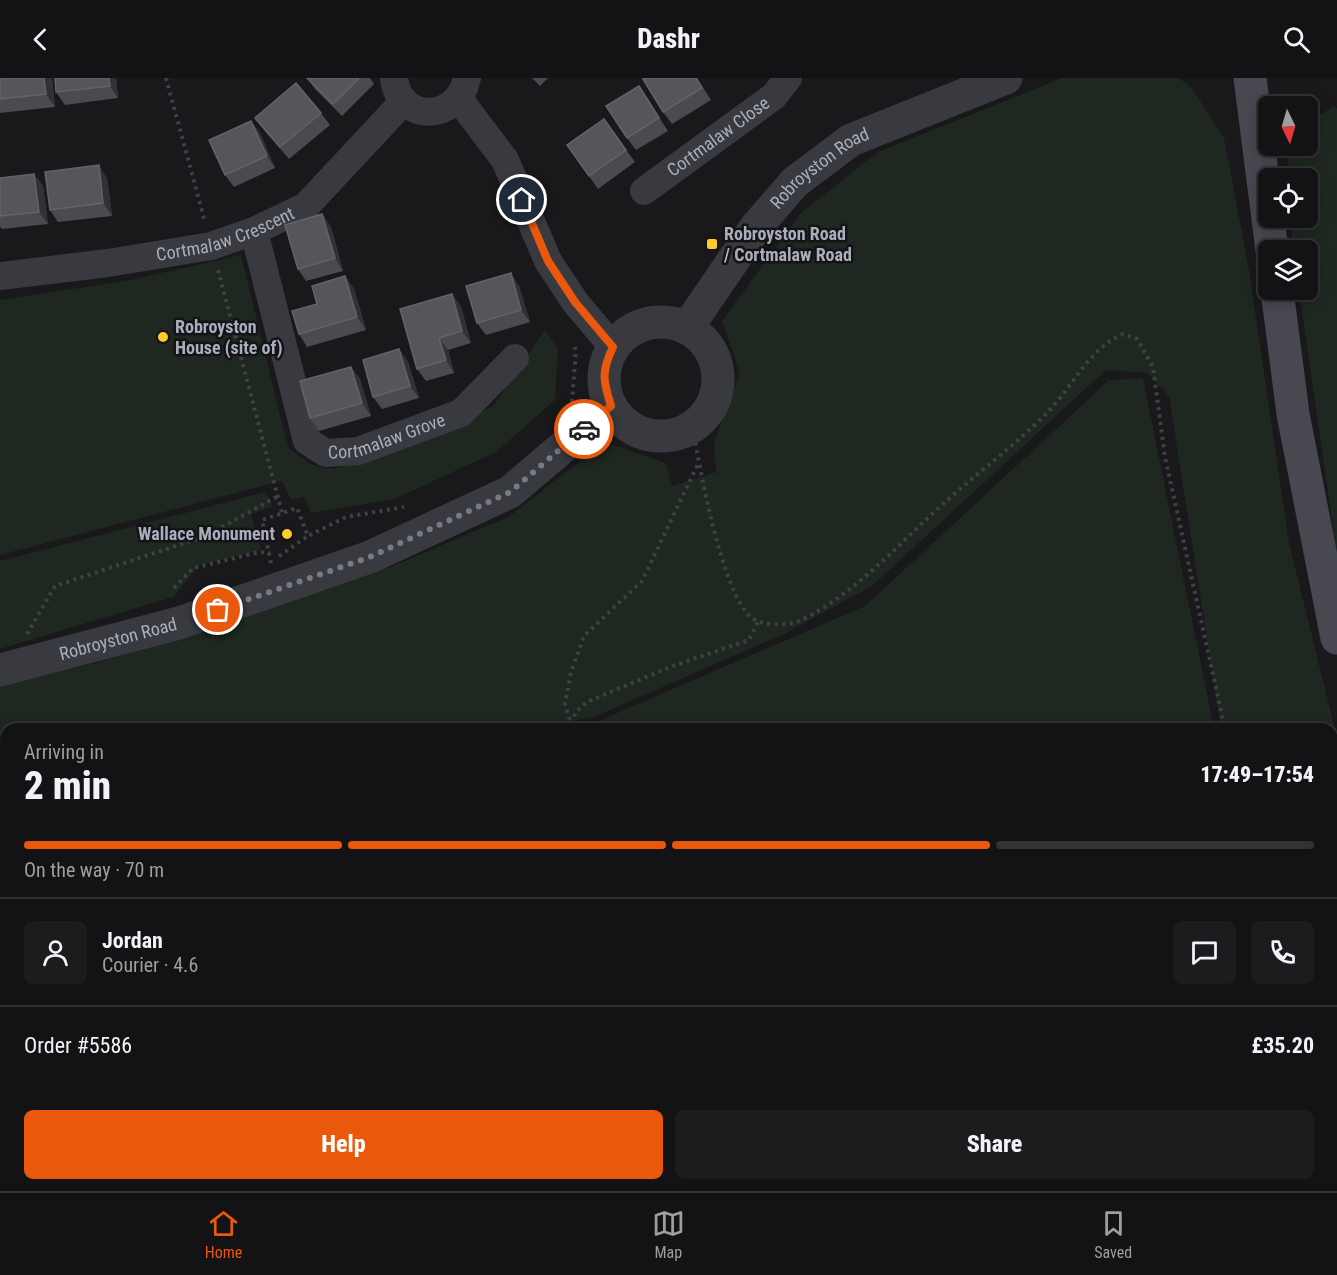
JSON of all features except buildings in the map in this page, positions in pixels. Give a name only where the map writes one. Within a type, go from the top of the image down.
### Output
[{"type":"main road","points":[[1250,78],[1271,240]]},
{"type":"main road","points":[[1278,300],[1293,414],[1337,638]]},
{"type":"street","name":"Cortmalaw Close","points":[[644,191],[774,96],[788,78]]},
{"type":"street","name":"Robroyston Road","points":[[687,328],[756,226],[795,182],[851,140],[1006,78]]},
{"type":"street","points":[[399,90],[426,112],[450,107],[463,89],[505,160],[548,261],[575,302],[613,347]]},
{"type":"street","name":"Cortmalaw Crescent","points":[[0,276],[108,263],[211,246],[254,231],[306,206],[399,90]]},
{"type":"street","name":"Cortmalaw Grove","points":[[254,231],[307,441],[326,453],[358,452],[461,412],[515,358]]},
{"type":"street","points":[[654,323],[687,328],[698,335],[709,349],[716,366],[717,385],[714,401],[693,428],[681,433],[648,435],[633,430],[611,406],[603,382],[605,364],[613,347],[632,328],[654,323]]},
{"type":"street","name":"Robroyston Road","points":[[0,670],[179,623],[370,557],[510,492],[611,406]]},
{"type":"path","points":[[166,78],[282,513]]},
{"type":"path","points":[[569,334],[576,350],[571,407]]},
{"type":"path","points":[[693,428],[698,462],[715,533],[736,597],[748,616],[758,622],[797,622],[882,563],[935,511],[1044,416],[1068,391],[1107,341],[1123,334],[1137,339],[1153,367],[1165,457],[1224,723]]},
{"type":"path","points":[[571,723],[565,704],[571,672],[584,636],[642,581],[698,462]]},
{"type":"path","points":[[23,642],[55,586],[206,536],[278,496]]},
{"type":"path","points":[[269,552],[274,560],[308,536],[346,517],[415,504]]},
{"type":"path","points":[[278,590],[262,520],[297,508],[308,536]]},
{"type":"path","points":[[174,588],[193,568],[269,552]]},
{"type":"path","points":[[573,723],[575,712],[587,702],[670,667],[749,640],[758,622]]},
{"type":"shaded area","points":[[1062,78],[1179,78],[1192,88],[1224,138],[1249,270],[1289,543],[1334,723],[1220,723],[1169,396],[1147,373],[1106,370],[872,586],[786,633],[594,717],[558,723],[0,723],[0,685],[96,663],[388,568],[510,516],[604,442],[666,463],[672,486],[716,472],[714,443],[740,373],[722,321],[801,213],[878,152]]},
{"type":"shaded area","points":[[1334,106],[1337,109],[1337,556],[1300,300],[1318,300],[1318,240],[1292,240],[1292,228],[1318,228],[1318,168],[1288,168],[1288,156],[1318,156],[1318,116]]},
{"type":"shaded area","points":[[241,255],[288,447],[310,464],[333,469],[423,442],[494,405],[545,330],[558,349],[555,400],[496,452],[395,499],[311,513],[304,497],[291,500],[282,481],[0,555],[0,300],[130,280]]},
{"type":"shaded area","points":[[1143,378],[1213,723],[594,723],[865,606],[1109,380]]},
{"type":"shaded area","points":[[266,492],[272,507],[251,514],[261,550],[200,565],[173,597],[0,649],[0,561]]},
{"type":"way so far","points":[[218,610],[370,557],[510,492],[584,429]]},
{"type":"place","name":"Robroyston Road / Cortmalaw Road","points":[[712,244]]},
{"type":"place","name":"Robroyston House (site of)","points":[[163,337]]},
{"type":"place","name":"Wallace Monument","points":[[287,534]]},
{"type":"route","points":[[522,200],[548,261],[575,302],[613,347],[605,364],[603,382],[611,406],[584,429]]}]
